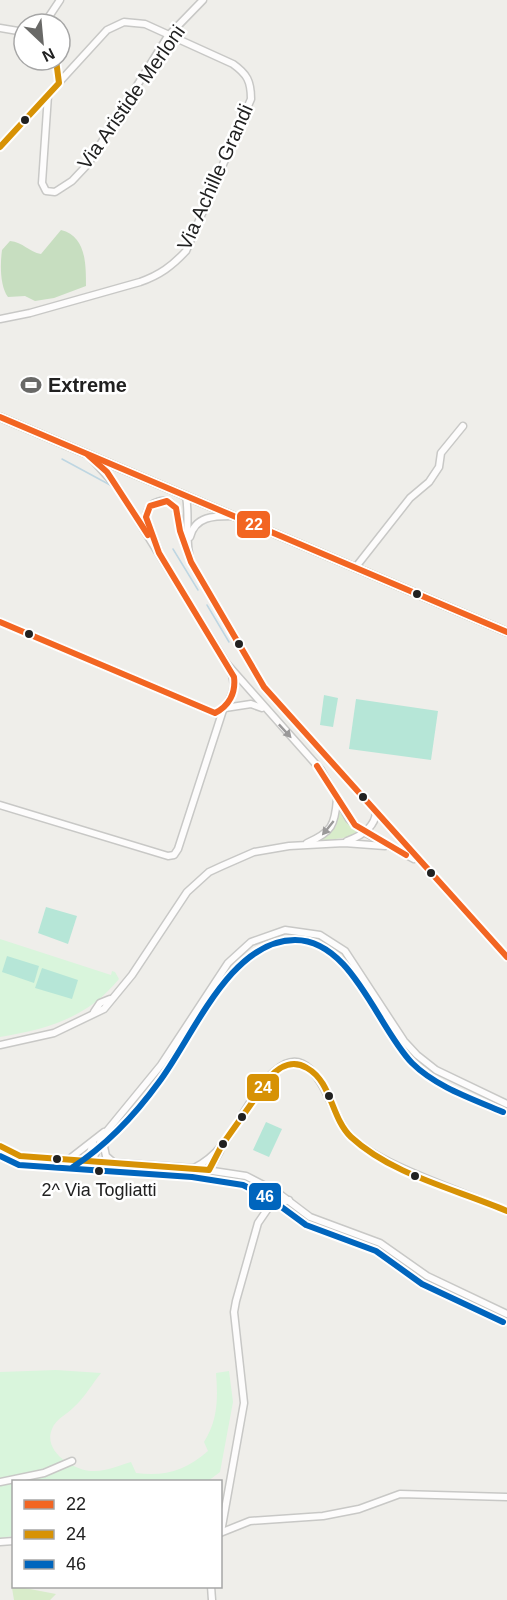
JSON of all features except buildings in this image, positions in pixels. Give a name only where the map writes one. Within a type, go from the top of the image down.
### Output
[{"type":"main road","points":[[0,417],[507,632]]},
{"type":"street","name":"Via Aristide Merloni","points":[[48,95],[42,183],[46,191],[55,192],[88,164],[168,36],[203,0]]},
{"type":"street","name":"Via Achille Grandi","points":[[0,147],[107,30],[124,22],[145,24],[233,64],[245,72],[251,84],[251,99],[186,251],[158,276],[30,314],[0,319]]},
{"type":"street","points":[[57,72],[58,83]]},
{"type":"street","points":[[355,568],[410,498],[429,482],[439,467],[441,453],[463,426]]},
{"type":"street","points":[[88,455],[118,488],[227,664],[321,770],[349,819],[364,832],[418,861]]},
{"type":"street","points":[[186,496],[189,509],[187,549]]},
{"type":"street","points":[[159,553],[146,517],[150,506],[163,501],[176,508],[180,531],[206,590],[264,687],[418,861],[507,957]]},
{"type":"street","points":[[187,549],[191,529],[199,522],[215,516],[232,516]]},
{"type":"street","points":[[0,622],[215,713],[251,704],[270,715]]},
{"type":"street","points":[[0,805],[168,856],[174,855],[178,849],[224,709],[235,686],[227,664]]},
{"type":"street","points":[[302,846],[320,837],[334,824],[338,798]]},
{"type":"street","points":[[344,843],[364,832],[374,822],[376,812]]},
{"type":"street","points":[[0,1045],[54,1033],[94,1012],[99,1005],[110,999],[132,975],[177,904],[209,872],[254,852],[344,843],[391,848]]},
{"type":"street","points":[[92,1162],[102,1137],[161,1065],[228,963],[251,942],[266,934],[285,930],[320,935],[345,951],[404,1041],[417,1055],[436,1070],[507,1104]]},
{"type":"street","points":[[193,1168],[210,1158],[222,1145],[275,1071],[288,1064],[306,1066],[321,1080],[335,1115],[348,1134],[369,1152],[507,1211]]},
{"type":"street","points":[[68,1160],[111,1125]]},
{"type":"street","points":[[102,1137],[103,1149],[115,1163]]},
{"type":"street","points":[[92,1162],[89,1156],[94,1141]]},
{"type":"street","points":[[209,1170],[222,1145]]},
{"type":"street","points":[[0,1146],[20,1156],[193,1168],[226,1172],[261,1182],[289,1200],[310,1218],[380,1243],[427,1276],[507,1314]]},
{"type":"street","points":[[218,1156],[226,1172]]},
{"type":"street","points":[[209,1170],[210,1158]]},
{"type":"street","points":[[222,1526],[244,1403],[234,1312],[236,1301],[258,1223],[269,1207],[289,1200]]},
{"type":"street","points":[[0,1482],[44,1473],[72,1461]]},
{"type":"street","points":[[222,1532],[250,1521],[323,1516],[359,1509],[400,1494],[507,1497]]},
{"type":"green space","points":[[61,230],[69,233],[80,245],[85,260],[86,286],[54,298],[35,301],[25,296],[8,297],[1,275],[2,250],[10,241],[41,254]]},
{"type":"green space","points":[[324,695],[338,698],[333,727],[320,725]]},
{"type":"green space","points":[[356,699],[438,711],[431,760],[349,749]]},
{"type":"green space","points":[[339,812],[358,833],[349,837],[321,841],[336,826]]},
{"type":"green space","points":[[46,907],[77,916],[68,944],[38,933]]},
{"type":"green space","points":[[0,939],[111,975],[112,971],[115,972],[119,979],[94,1003],[66,1020],[0,1037]]},
{"type":"green space","points":[[7,956],[39,966],[34,983],[2,972]]},
{"type":"green space","points":[[42,968],[78,980],[72,999],[35,988]]},
{"type":"green space","points":[[266,1122],[282,1129],[269,1157],[253,1150]]},
{"type":"green space","points":[[56,1370],[101,1373],[79,1402],[54,1425],[50,1437],[56,1453],[70,1464],[87,1470],[104,1470],[131,1462],[136,1473],[156,1474],[175,1471],[192,1463],[208,1451],[204,1442],[209,1434],[216,1409],[216,1373],[229,1371],[233,1402],[220,1472],[209,1480],[12,1480],[12,1536],[0,1538],[0,1372]]},
{"type":"green space","points":[[12,1588],[56,1594],[50,1600],[14,1600]]},
{"type":"waterway","points":[[62,459],[112,486]]},
{"type":"waterway","points":[[173,549],[198,590]]},
{"type":"waterway","points":[[207,605],[229,642]]},
{"type":"transit line","name":"24","points":[[0,147],[59,83],[58,72]]},
{"type":"transit line","name":"22","points":[[0,417],[507,632]]},
{"type":"transit line","name":"22","points":[[88,455],[107,472],[148,535]]},
{"type":"transit line","name":"22","points":[[0,622],[215,713],[220,710],[233,694],[234,677],[159,553],[146,517],[150,506],[167,501],[176,508],[180,531],[191,562],[264,687],[507,957]]},
{"type":"transit line","name":"22","points":[[317,766],[355,825],[406,855]]},
{"type":"transit line","name":"46","points":[[73,1167],[109,1139],[140,1106],[172,1063],[215,994],[232,973],[251,956],[272,944],[295,940],[315,944],[332,954],[348,969],[412,1063],[432,1079],[455,1092],[503,1112]]},
{"type":"transit line","name":"24","points":[[0,1146],[20,1156],[209,1170],[222,1145],[271,1076],[283,1067],[297,1064],[307,1068],[322,1082],[344,1129],[367,1150],[386,1162],[425,1180],[507,1211]]},
{"type":"transit line","name":"46","points":[[0,1156],[19,1165],[192,1177],[243,1185],[272,1200],[306,1225],[376,1251],[422,1284],[503,1322]]},
{"type":"place","name":"Extreme","points":[[31,385]]},
{"type":"place","name":"2^ Via Togliatti","points":[[99,1171]]}]
